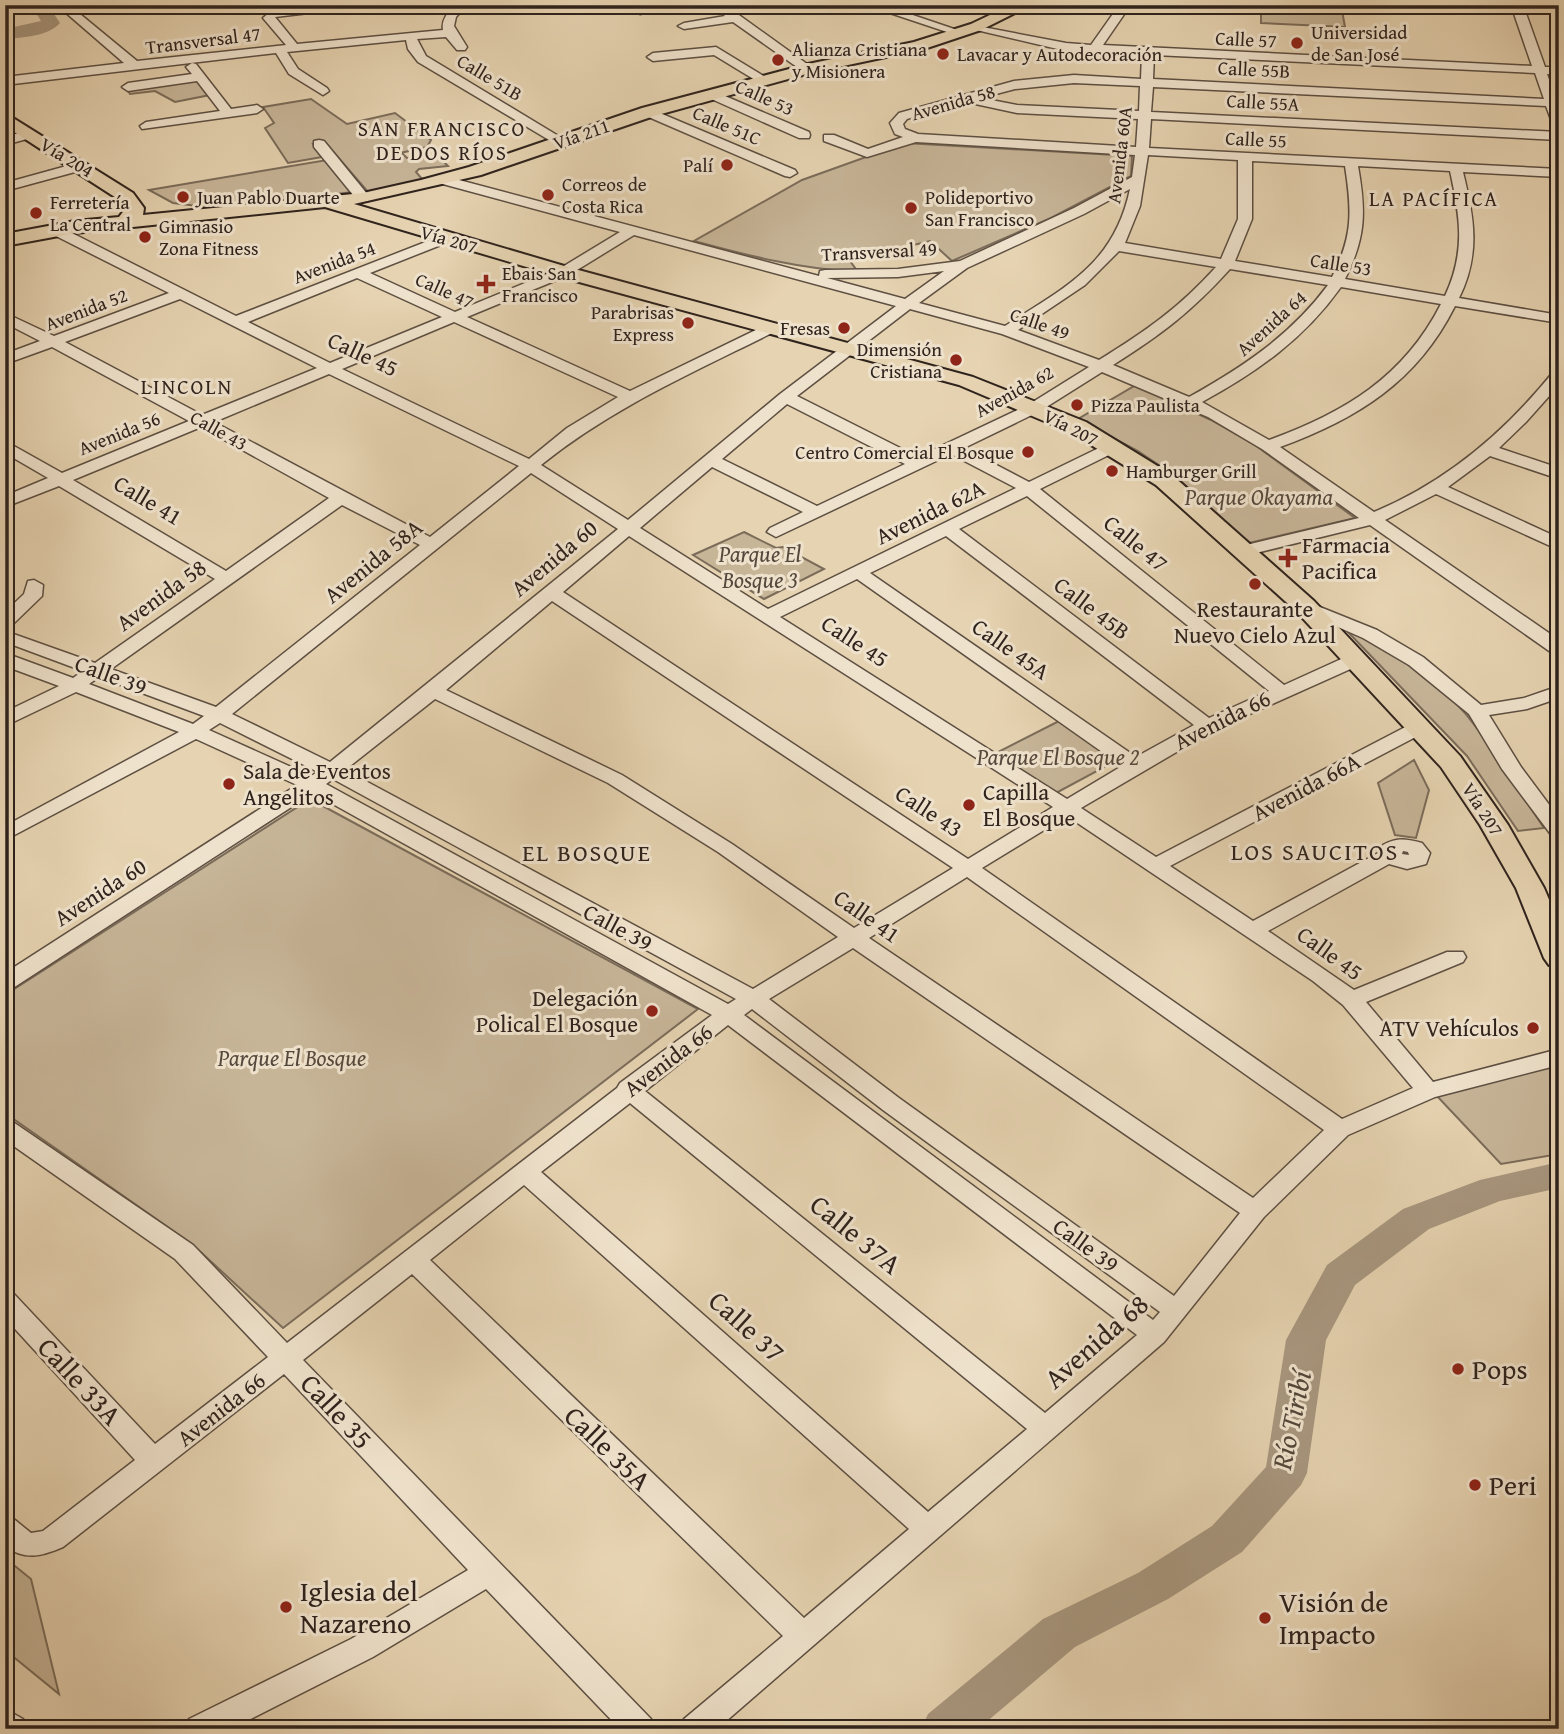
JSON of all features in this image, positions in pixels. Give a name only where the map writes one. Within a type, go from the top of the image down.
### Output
[{"type":"main road","name":"Vía 211","points":[[366,206],[648,112],[808,69],[918,47],[968,30],[1024,5]]},
{"type":"main road","name":"Vía 204","points":[[5,118],[127,197],[163,211],[222,213]]},
{"type":"main road","points":[[75,227],[113,212],[127,197],[135,208],[135,213],[124,222]]},
{"type":"main road","name":"Vía 207","points":[[302,205],[326,202],[366,206],[446,238],[966,381],[1078,427],[1164,480],[1305,606],[1420,727],[1451,762],[1494,825],[1530,888],[1559,958]]},
{"type":"main road","name":"Vía 207","points":[[302,205],[366,206]]},
{"type":"main road","points":[[5,240],[75,227],[302,205]]},
{"type":"street","points":[[62,5],[135,66]]},
{"type":"street","points":[[461,47],[448,33],[450,16],[462,5]]},
{"type":"street","points":[[640,11],[672,5]]},
{"type":"street","points":[[717,5],[808,69]]},
{"type":"street","name":"Calle 57","points":[[870,5],[968,30],[1066,47],[1559,71]]},
{"type":"street","points":[[1517,5],[1555,103],[1559,125]]},
{"type":"street","points":[[293,47],[269,18],[271,14],[334,7]]},
{"type":"street","points":[[1095,48],[1119,13]]},
{"type":"street","points":[[684,26],[736,18]]},
{"type":"street","name":"Transversal 47","points":[[5,81],[279,48],[448,33]]},
{"type":"street","name":"Calle 51B","points":[[411,38],[414,49],[422,59],[559,141]]},
{"type":"street","points":[[279,48],[293,71],[323,91]]},
{"type":"street","points":[[653,57],[716,51],[764,80]]},
{"type":"street","name":"Avenida 60A","points":[[1007,331],[1079,282],[1116,246],[1130,222],[1142,151],[1148,52]]},
{"type":"street","points":[[186,60],[228,113]]},
{"type":"street","points":[[128,88],[199,77]]},
{"type":"street","name":"Calle 55B","points":[[1074,79],[1555,103]]},
{"type":"street","name":"Avenida 58","points":[[951,141],[915,138],[900,131],[896,123],[904,116],[1014,85],[1074,79]]},
{"type":"street","name":"Calle 53","points":[[711,94],[804,135]]},
{"type":"street","name":"Calle 55A","points":[[966,98],[1017,109],[1559,136]]},
{"type":"street","points":[[146,126],[257,108]]},
{"type":"street","name":"Calle 51C","points":[[648,112],[790,173]]},
{"type":"street","points":[[5,141],[29,134]]},
{"type":"street","points":[[829,138],[867,153],[915,138]]},
{"type":"street","name":"Calle 55","points":[[951,141],[1559,173]]},
{"type":"street","points":[[319,144],[366,206]]},
{"type":"street","name":"Avenida 62","points":[[776,532],[1034,408],[1160,329],[1193,301],[1226,265],[1245,219],[1245,157]]},
{"type":"street","name":"Avenida 64","points":[[1189,403],[1241,375],[1279,347],[1316,312],[1337,283],[1352,248],[1358,225],[1352,163]]},
{"type":"street","points":[[5,187],[81,166]]},
{"type":"street","points":[[1268,446],[1324,425],[1364,402],[1401,370],[1426,342],[1451,301],[1464,268],[1468,229],[1456,168]]},
{"type":"street","name":"Calle 49","points":[[444,180],[1007,331],[1101,365],[1189,403],[1268,446],[1559,649]]},
{"type":"street","name":"Avenida 60","points":[[5,982],[332,771],[433,691],[847,348],[962,265],[1080,211],[1137,180]]},
{"type":"street","points":[[1080,211],[1104,209],[1118,212],[1126,214],[1130,222]]},
{"type":"street","name":"Calle 45","points":[[55,230],[330,369],[531,466],[1068,807],[1321,975],[1351,1000],[1428,1091]]},
{"type":"street","name":"Avenida 56","points":[[5,502],[564,272],[631,231]]},
{"type":"street","name":"Avenida 54","points":[[236,321],[446,238]]},
{"type":"street","name":"Calle 53","points":[[1116,246],[1559,319]]},
{"type":"street","name":"Transversal 49","points":[[798,274],[898,273],[962,265]]},
{"type":"street","name":"Calle 47","points":[[358,273],[630,397]]},
{"type":"street","name":"Avenida 52","points":[[5,359],[180,294]]},
{"type":"street","name":"Calle 43","points":[[5,317],[432,545]]},
{"type":"street","name":"Avenida 58A","points":[[5,834],[195,731],[219,715],[573,431],[630,397],[771,328]]},
{"type":"street","points":[[1244,551],[1371,520],[1437,488],[1487,449],[1543,397],[1559,374]]},
{"type":"street","points":[[786,397],[919,464]]},
{"type":"street","name":"Calle 41","points":[[5,446],[226,578]]},
{"type":"street","name":"Calle 47","points":[[953,448],[1028,488],[1280,691]]},
{"type":"street","name":"Avenida 62A","points":[[768,617],[1111,448]]},
{"type":"street","points":[[1487,449],[1559,474]]},
{"type":"street","points":[[711,460],[818,513]]},
{"type":"street","points":[[1437,488],[1559,545]]},
{"type":"street","name":"Avenida 58","points":[[5,720],[76,685],[99,670],[340,498]]},
{"type":"street","name":"Calle 45B","points":[[948,529],[1207,726]]},
{"type":"street","name":"Calle 45A","points":[[858,572],[1135,766]]},
{"type":"street","points":[[5,622],[33,596],[34,585]]},
{"type":"street","name":"Calle 43","points":[[551,593],[968,868],[1340,1129]]},
{"type":"street","points":[[1305,606],[1370,634],[1416,661],[1477,710],[1512,769],[1559,832]]},
{"type":"street","name":"Calle 39","points":[[5,636],[219,715],[332,771],[752,998],[891,1104],[1177,1311]]},
{"type":"street","name":"Calle 39","points":[[5,659],[195,731],[312,784],[728,1014],[1155,1335]]},
{"type":"street","name":"Avenida 66","points":[[5,1528],[22,1545],[35,1547],[53,1539],[414,1260],[628,1089],[752,998],[1135,766],[1207,726],[1280,691],[1357,659]]},
{"type":"street","name":"Calle 41","points":[[433,691],[615,779],[725,848],[850,937],[1255,1211]]},
{"type":"street","points":[[1477,710],[1527,704],[1559,692]]},
{"type":"street","name":"Avenida 66A","points":[[1154,866],[1420,727]]},
{"type":"street","points":[[1252,930],[1390,855]]},
{"type":"street","points":[[1351,1000],[1455,957]]},
{"type":"street","name":"Avenida 68","points":[[695,1729],[1155,1335],[1255,1211],[1340,1129],[1428,1091],[1559,1057]]},
{"type":"street","name":"Calle 37A","points":[[628,1089],[1045,1428]]},
{"type":"street","name":"Calle 35","points":[[5,1128],[184,1252],[640,1729]]},
{"type":"street","name":"Calle 37","points":[[525,1172],[928,1528]]},
{"type":"street","name":"Calle 35A","points":[[414,1260],[803,1636]]},
{"type":"street","name":"Calle 33A","points":[[5,1301],[154,1462]]},
{"type":"street","points":[[200,1729],[362,1648],[489,1573]]},
{"type":"street","points":[[5,1723],[12,1729]]},
{"type":"green space","points":[[1261,5],[1341,5],[1345,27],[1261,23]]},
{"type":"green space","points":[[198,79],[210,95],[175,102],[155,91],[130,94],[127,89]]},
{"type":"green space","points":[[311,99],[347,124],[395,113],[431,140],[427,147],[391,155],[403,154],[407,158],[439,157],[448,166],[419,169],[416,172],[422,179],[449,174],[368,192],[325,142],[313,144],[322,157],[288,163],[265,128],[274,123],[263,107]]},
{"type":"green space","name":"Polideportivo San Francisco","points":[[905,143],[1132,156],[1131,176],[1051,218],[952,261],[930,241],[884,252],[886,255],[850,261],[858,272],[775,261],[694,241],[802,180]]},
{"type":"green space","points":[[327,160],[353,192],[214,208],[173,203],[149,190]]},
{"type":"green space","name":"Parque Okayama","points":[[1136,385],[1211,420],[1255,445],[1355,518],[1249,543],[1175,476],[1138,451],[1078,419]]},
{"type":"green space","name":"Parque El Bosque 3","points":[[744,532],[776,548],[783,547],[824,569],[764,599],[693,555]]},
{"type":"green space","points":[[1347,631],[1410,666],[1465,713],[1544,828],[1518,831],[1467,756]]},
{"type":"green space","name":"Parque El Bosque 2","points":[[1065,718],[1123,757],[1056,793],[996,753]]},
{"type":"green space","points":[[1414,760],[1429,790],[1416,838],[1395,835],[1378,783]]},
{"type":"green space","name":"Parque El Bosque","points":[[310,799],[698,1009],[283,1328],[192,1244],[5,1113],[5,995]]},
{"type":"green space","points":[[1559,1063],[1559,1154],[1501,1164],[1436,1095]]},
{"type":"green space","points":[[10,1562],[31,1579],[59,1694],[5,1650],[5,1566]]},
{"type":"waterway","points":[[5,34],[39,29],[51,23],[39,5]]},
{"type":"waterway","name":"Río Tiribí","points":[[944,1729],[1059,1633],[1153,1586],[1227,1539],[1286,1473],[1306,1340],[1341,1275],[1416,1219],[1493,1189],[1559,1175]]},
{"type":"place","name":"Universidad de San José","points":[[1297,43]]},
{"type":"place","name":"Lavacar y Autodecoración","points":[[943,54]]},
{"type":"place","name":"Alianza Cristiana y Misionera","points":[[778,60]]},
{"type":"place","name":"Palí","points":[[727,165]]},
{"type":"place","name":"Correos de Costa Rica","points":[[548,195]]},
{"type":"place","name":"Juan Pablo Duarte","points":[[183,197]]},
{"type":"place","name":"Polideportivo San Francisco","points":[[911,208]]},
{"type":"place","name":"Ferretería La Central","points":[[36,213]]},
{"type":"place","name":"Gimnasio Zona Fitness","points":[[145,237]]},
{"type":"place","name":"Ebais San Francisco","points":[[486,284]]},
{"type":"place","name":"Parabrisas Express","points":[[688,323]]},
{"type":"place","name":"Fresas","points":[[844,328]]},
{"type":"place","name":"Dimensión Cristiana","points":[[956,360]]},
{"type":"place","name":"Pizza Paulista","points":[[1077,405]]},
{"type":"place","name":"Centro Comercial El Bosque","points":[[1028,452]]},
{"type":"place","name":"Hamburger Grill","points":[[1112,471]]},
{"type":"place","name":"Farmacia Pacifica","points":[[1288,558]]},
{"type":"place","name":"Restaurante Nuevo Cielo Azul","points":[[1255,584]]},
{"type":"place","name":"Sala de Eventos Angelitos","points":[[229,784]]},
{"type":"place","name":"Capilla El Bosque","points":[[969,805]]},
{"type":"place","name":"Delegación Polical El Bosque","points":[[652,1011]]},
{"type":"place","name":"ATV Vehículos","points":[[1533,1028]]},
{"type":"place","name":"Pops","points":[[1458,1369]]},
{"type":"place","name":"Peri","points":[[1475,1485]]},
{"type":"place","name":"Iglesia del Nazareno","points":[[286,1607]]},
{"type":"place","name":"Visión de Impacto","points":[[1265,1618]]},
{"type":"district","name":"SAN FRANCISCO DE DOS RÍOS","points":[[442,141]]},
{"type":"district","name":"LA PACÍFICA","points":[[1434,199]]},
{"type":"district","name":"LINCOLN","points":[[187,387]]},
{"type":"district","name":"LOS SAUCITOS","points":[[1315,852]]},
{"type":"district","name":"EL BOSQUE","points":[[587,853]]}]
